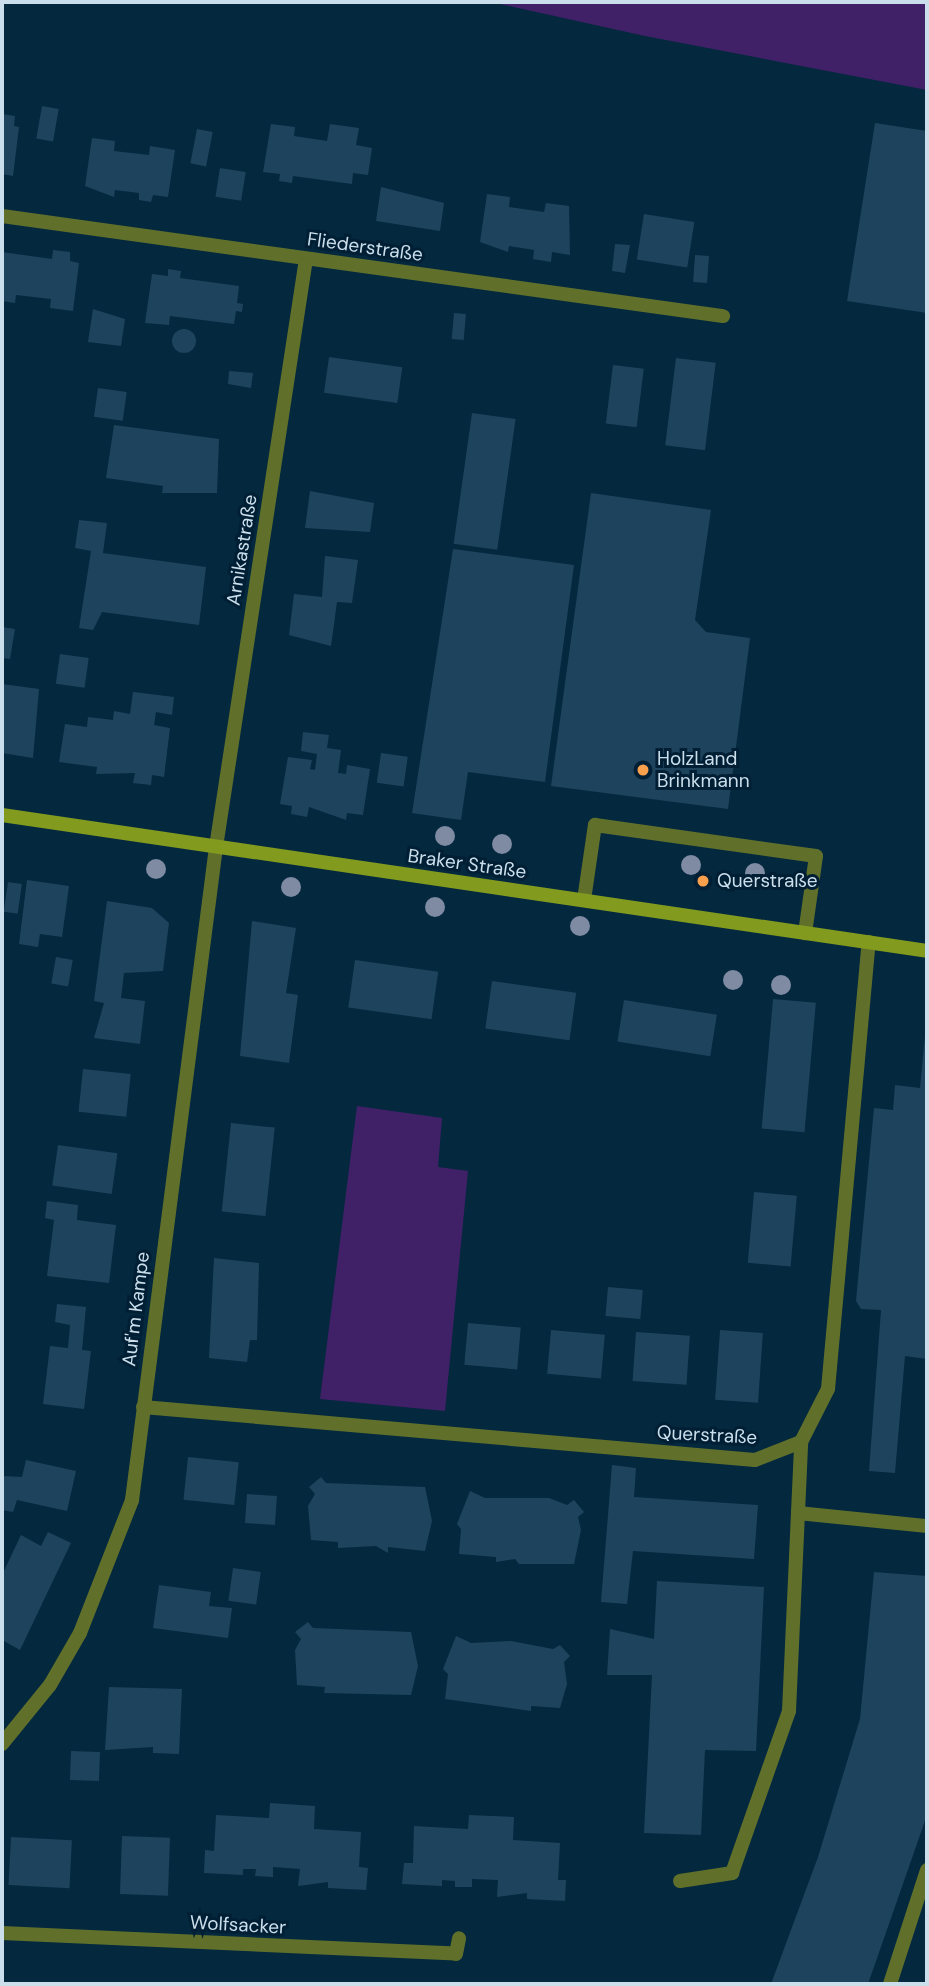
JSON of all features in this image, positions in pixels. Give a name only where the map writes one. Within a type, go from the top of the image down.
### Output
[{"type":"main road","name":"Braker Straße","points":[[2,815],[927,951]]},
{"type":"street","name":"Fliederstraße","points":[[2,216],[723,316]]},
{"type":"street","name":"Arnikastraße","points":[[216,847],[306,259]]},
{"type":"street","points":[[584,900],[595,825],[816,856],[805,933]]},
{"type":"street","name":"Auf'm Kampe","points":[[2,1744],[50,1685],[100,1593],[132,1500],[216,847]]},
{"type":"street","points":[[680,1881],[732,1872],[789,1711],[801,1442],[828,1389],[869,942]]},
{"type":"street","name":"Querstraße","points":[[143,1407],[755,1460],[801,1442]]},
{"type":"street","points":[[798,1513],[927,1526]]},
{"type":"street","points":[[890,1984],[927,1871]]},
{"type":"street","name":"Wolfsacker","points":[[2,1933],[457,1954],[458,1938]]},
{"type":"shaded area","points":[[491,2],[927,2],[927,90],[645,36]]},
{"type":"shaded area","points":[[357,1106],[442,1118],[438,1167],[468,1171],[445,1411],[320,1399]]},
{"type":"building","points":[[42,106],[59,109],[53,141],[36,138]]},
{"type":"building","points":[[2,114],[15,116],[14,126],[19,127],[13,176],[2,174]]},
{"type":"building","points":[[875,123],[927,131],[927,313],[847,301]]},
{"type":"building","points":[[271,124],[295,127],[294,136],[327,141],[330,124],[359,128],[356,145],[372,148],[368,175],[353,173],[352,184],[293,176],[292,183],[279,181],[280,174],[263,172]]},
{"type":"building","points":[[197,129],[213,132],[206,166],[190,163]]},
{"type":"building","points":[[92,138],[115,141],[114,151],[149,155],[150,146],[175,150],[168,197],[153,195],[151,202],[139,200],[139,193],[115,190],[114,197],[85,186]]},
{"type":"building","points":[[220,168],[246,172],[241,201],[215,197]]},
{"type":"building","points":[[381,187],[444,203],[440,231],[376,221]]},
{"type":"building","points":[[487,194],[510,197],[509,207],[544,212],[546,203],[569,206],[570,255],[552,252],[551,262],[533,259],[534,250],[509,246],[508,252],[480,242]]},
{"type":"building","points":[[644,214],[694,222],[687,267],[637,259]]},
{"type":"building","points":[[615,244],[630,245],[625,273],[612,271]]},
{"type":"building","points":[[53,250],[70,252],[70,261],[79,263],[73,311],[50,308],[51,299],[16,295],[15,303],[2,301],[2,252],[52,259]]},
{"type":"building","points":[[695,255],[709,256],[707,283],[693,282]]},
{"type":"building","points":[[168,269],[181,271],[180,278],[239,286],[237,303],[243,304],[242,312],[236,311],[234,324],[170,316],[169,325],[145,323],[152,274],[168,276]]},
{"type":"building","points":[[93,309],[125,319],[121,346],[88,342]]},
{"type":"building","points":[[454,313],[466,314],[464,340],[452,339]]},
{"type":"building","points":[[184,329],[195,336],[196,341],[189,352],[184,353],[173,346],[172,341],[179,330]]},
{"type":"building","points":[[329,357],[402,367],[397,403],[324,393]]},
{"type":"building","points":[[676,358],[716,363],[705,450],[665,445]]},
{"type":"building","points":[[613,365],[644,369],[637,427],[606,424]]},
{"type":"building","points":[[229,371],[253,373],[251,388],[228,384]]},
{"type":"building","points":[[98,388],[127,392],[123,421],[94,417]]},
{"type":"building","points":[[472,413],[516,419],[497,550],[454,544]]},
{"type":"building","points":[[114,425],[219,439],[217,493],[162,493],[163,486],[106,478]]},
{"type":"building","points":[[310,491],[374,503],[370,532],[305,528]]},
{"type":"building","points":[[591,493],[711,510],[695,620],[706,632],[750,638],[728,809],[551,786]]},
{"type":"building","points":[[79,520],[107,523],[103,553],[206,567],[199,625],[102,612],[93,630],[79,628],[91,551],[75,548]]},
{"type":"building","points":[[453,549],[574,565],[545,782],[468,772],[461,820],[412,813]]},
{"type":"building","points":[[325,556],[358,560],[352,603],[337,602],[331,646],[289,635],[294,594],[322,597]]},
{"type":"building","points":[[2,627],[15,629],[10,659],[2,658]]},
{"type":"building","points":[[60,654],[89,658],[85,688],[56,684]]},
{"type":"building","points":[[2,684],[39,689],[33,758],[2,753]]},
{"type":"building","points":[[133,692],[174,697],[172,715],[156,712],[154,725],[170,728],[164,777],[152,775],[151,785],[133,783],[135,773],[96,774],[97,767],[59,762],[65,724],[87,727],[88,717],[113,720],[114,711],[130,714]]},
{"type":"building","points":[[303,732],[329,735],[327,748],[341,750],[338,773],[346,774],[347,765],[370,769],[363,815],[347,813],[346,820],[309,807],[307,817],[291,814],[292,806],[280,804],[288,757],[312,760],[310,769],[315,770],[317,754],[301,751]]},
{"type":"building","points":[[381,753],[408,757],[404,786],[377,783]]},
{"type":"building","points":[[27,880],[69,886],[62,937],[40,934],[38,947],[19,944]]},
{"type":"building","points":[[8,882],[22,884],[18,914],[4,912]]},
{"type":"building","points":[[107,901],[152,908],[169,923],[163,971],[124,973],[121,998],[145,1001],[140,1044],[94,1038],[104,1003],[94,1001]]},
{"type":"building","points":[[252,921],[296,928],[286,993],[298,995],[289,1063],[240,1056]]},
{"type":"building","points":[[56,957],[73,960],[68,987],[51,984]]},
{"type":"building","points":[[355,960],[438,972],[432,1019],[348,1008]]},
{"type":"building","points":[[492,981],[576,993],[569,1040],[485,1029]]},
{"type":"building","points":[[773,999],[816,1003],[805,1132],[762,1129]]},
{"type":"building","points":[[624,1000],[717,1015],[710,1056],[617,1041]]},
{"type":"building","points":[[925,1035],[927,1359],[905,1356],[895,1473],[869,1471],[881,1310],[861,1309],[856,1301],[874,1108],[893,1110],[895,1085],[920,1088]]},
{"type":"building","points":[[83,1069],[131,1074],[126,1117],[79,1112]]},
{"type":"building","points":[[231,1123],[275,1128],[265,1216],[222,1212]]},
{"type":"building","points":[[58,1145],[117,1153],[112,1194],[52,1186]]},
{"type":"building","points":[[754,1192],[797,1196],[791,1266],[748,1263]]},
{"type":"building","points":[[47,1201],[78,1205],[77,1220],[116,1225],[109,1283],[47,1276],[54,1220],[45,1218]]},
{"type":"building","points":[[214,1258],[259,1263],[257,1340],[250,1340],[247,1362],[209,1358]]},
{"type":"building","points":[[608,1287],[643,1290],[640,1319],[605,1316]]},
{"type":"building","points":[[57,1304],[86,1307],[82,1350],[91,1351],[84,1409],[43,1404],[50,1346],[68,1348],[70,1325],[55,1322]]},
{"type":"building","points":[[468,1323],[521,1328],[517,1369],[464,1365]]},
{"type":"building","points":[[551,1330],[605,1335],[601,1379],[547,1374]]},
{"type":"building","points":[[720,1330],[763,1333],[758,1403],[715,1400]]},
{"type":"building","points":[[636,1332],[690,1336],[686,1385],[633,1381]]},
{"type":"building","points":[[188,1457],[239,1462],[234,1505],[184,1500]]},
{"type":"building","points":[[26,1460],[76,1471],[67,1511],[17,1500],[13,1512],[2,1510],[2,1476],[22,1477]]},
{"type":"building","points":[[612,1465],[636,1468],[634,1497],[758,1505],[754,1559],[633,1551],[627,1604],[601,1602]]},
{"type":"building","points":[[321,1477],[326,1483],[425,1487],[432,1521],[425,1551],[388,1547],[388,1553],[376,1546],[338,1548],[338,1542],[311,1540],[308,1506],[315,1494],[309,1487]]},
{"type":"building","points":[[470,1491],[485,1498],[549,1498],[567,1505],[574,1500],[584,1512],[578,1517],[581,1530],[574,1564],[519,1564],[515,1559],[496,1562],[496,1557],[459,1554],[461,1529],[457,1524]]},
{"type":"building","points":[[247,1494],[277,1496],[275,1525],[245,1523]]},
{"type":"building","points":[[48,1532],[71,1543],[20,1650],[2,1640],[2,1575],[21,1535],[41,1546]]},
{"type":"building","points":[[233,1568],[261,1572],[256,1605],[228,1601]]},
{"type":"building","points":[[874,1572],[927,1576],[927,1815],[868,1984],[771,1984],[818,1857],[860,1719]]},
{"type":"building","points":[[657,1581],[764,1587],[756,1751],[705,1750],[701,1835],[644,1833],[652,1675],[607,1675],[610,1629],[654,1639]]},
{"type":"building","points":[[159,1585],[211,1592],[209,1606],[232,1608],[228,1638],[153,1628]]},
{"type":"building","points":[[308,1622],[313,1628],[411,1632],[418,1666],[411,1695],[324,1693],[325,1687],[297,1685],[295,1650],[301,1639],[295,1632]]},
{"type":"building","points":[[456,1636],[471,1643],[511,1641],[553,1649],[560,1645],[570,1656],[564,1662],[567,1684],[560,1708],[531,1706],[531,1711],[445,1699],[448,1674],[443,1669]]},
{"type":"building","points":[[109,1687],[182,1689],[179,1754],[153,1753],[153,1747],[105,1750]]},
{"type":"building","points":[[71,1751],[100,1752],[99,1781],[70,1780]]},
{"type":"building","points":[[270,1803],[315,1806],[314,1829],[361,1832],[359,1867],[368,1868],[366,1890],[328,1888],[328,1882],[298,1886],[300,1869],[273,1867],[273,1877],[255,1876],[256,1869],[243,1869],[243,1875],[204,1873],[205,1850],[214,1851],[216,1815],[269,1818]]},
{"type":"building","points":[[469,1815],[514,1817],[513,1840],[560,1843],[558,1880],[566,1880],[565,1901],[527,1899],[527,1893],[497,1897],[498,1880],[472,1879],[472,1887],[455,1887],[455,1881],[442,1880],[442,1886],[402,1884],[404,1863],[413,1863],[414,1826],[468,1829]]},
{"type":"building","points":[[122,1836],[170,1838],[168,1896],[120,1894]]},
{"type":"building","points":[[11,1837],[72,1840],[69,1888],[8,1885]]},
{"type":"place","name":"HolzLand Brinkmann","points":[[643,770]]},
{"type":"place","name":"Querstraße","points":[[703,881]]}]
